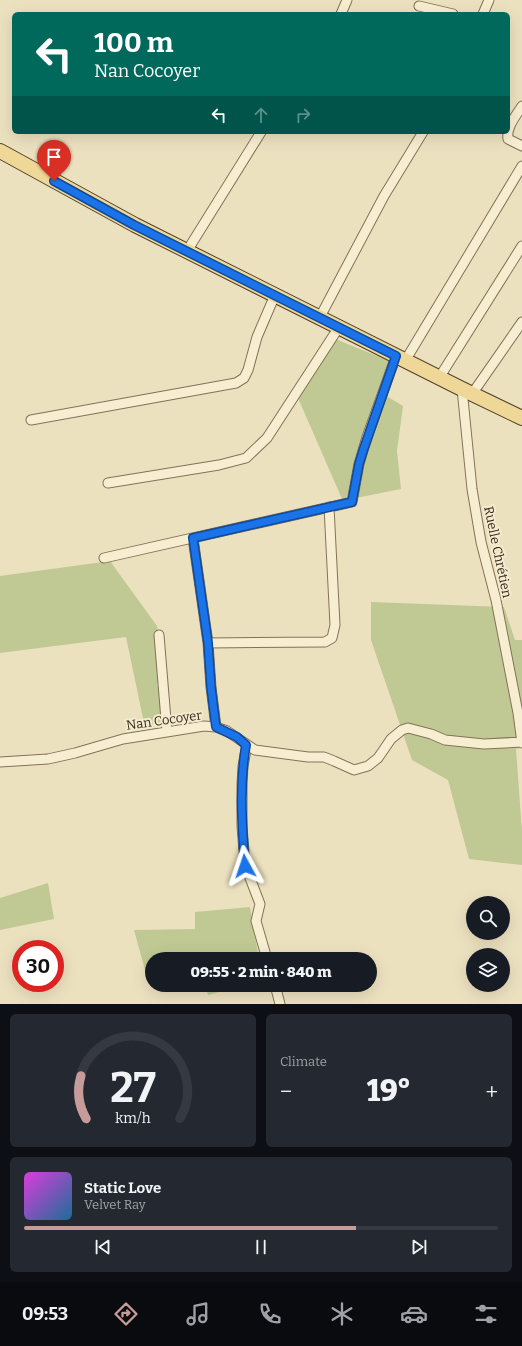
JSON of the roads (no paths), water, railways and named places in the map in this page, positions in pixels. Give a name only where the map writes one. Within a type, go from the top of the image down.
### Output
[{"type":"main road","points":[[0,151],[134,225],[467,392],[522,418]]},
{"type":"street","points":[[342,12],[347,0]]},
{"type":"street","points":[[484,12],[489,0]]},
{"type":"street","points":[[419,6],[444,12]]},
{"type":"street","points":[[510,126],[522,106]]},
{"type":"street","points":[[187,251],[260,134]]},
{"type":"street","points":[[320,317],[384,196],[422,134]]},
{"type":"street","points":[[507,134],[508,139],[522,146]]},
{"type":"street","points":[[104,558],[352,502],[363,451],[401,358],[522,166]]},
{"type":"street","points":[[440,378],[522,246]]},
{"type":"street","points":[[31,420],[236,383],[244,378],[248,370],[257,337],[275,295]]},
{"type":"street","points":[[467,392],[522,322]]},
{"type":"street","points":[[108,484],[218,465],[246,458],[267,438],[339,327]]},
{"type":"street","name":"Ruelle Chrétien","points":[[467,392],[474,504],[481,542],[496,600],[518,713],[522,742]]},
{"type":"street","points":[[208,643],[325,642],[332,638],[335,625],[329,508]]},
{"type":"street","points":[[193,538],[208,643],[216,727]]},
{"type":"street","points":[[159,636],[167,732]]},
{"type":"street","name":"Nan Cocoyer","points":[[0,762],[48,759],[75,754],[123,739],[204,726],[216,727],[237,737],[246,745],[255,750],[308,757],[324,757],[354,770],[368,766],[378,758],[391,739],[402,730],[408,728],[432,734],[445,740],[484,744],[522,742]]},
{"type":"street","points":[[246,745],[242,766],[242,826],[245,866],[260,904],[256,921],[265,952]]},
{"type":"street","points":[[277,992],[280,1004]]}]
